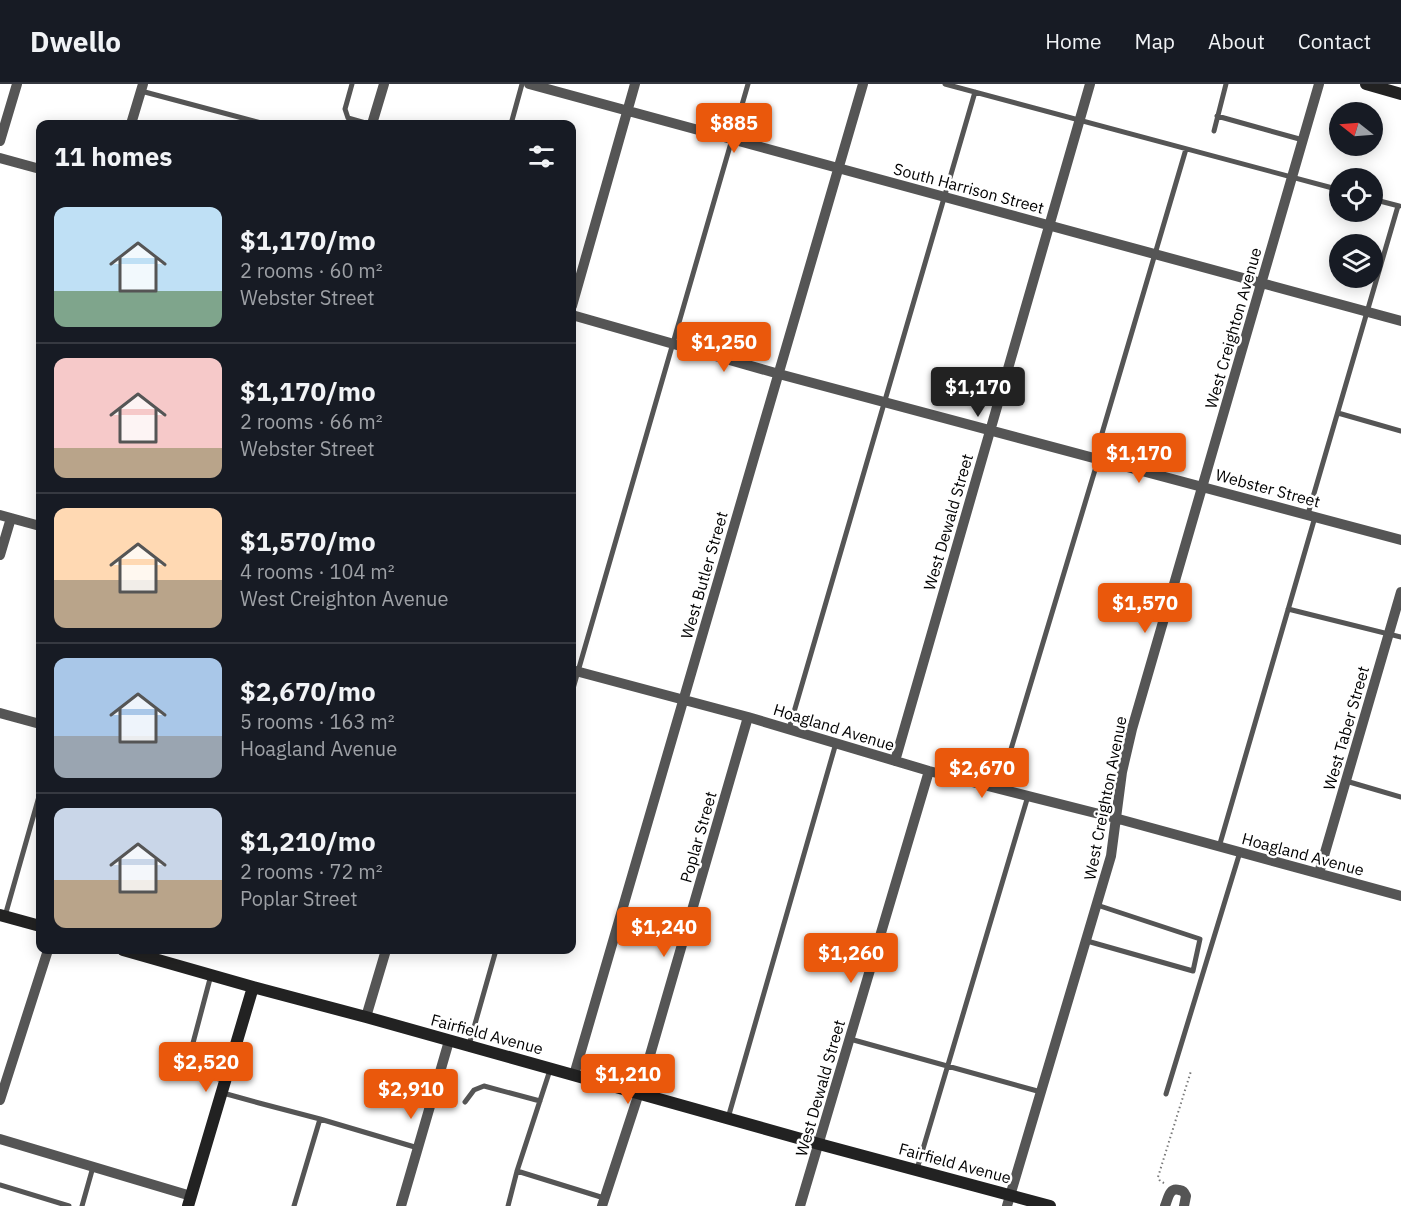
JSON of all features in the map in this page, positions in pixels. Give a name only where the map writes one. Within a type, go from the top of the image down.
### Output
[{"type":"main road","points":[[1366,84],[1401,93]]},
{"type":"main road","points":[[3,916],[36,925]]},
{"type":"main road","name":"Fairfield Avenue","points":[[137,954],[916,1170],[1009,1201],[1050,1206]]},
{"type":"main road","points":[[190,1201],[253,987]]},
{"type":"street","points":[[0,141],[17,84]]},
{"type":"street","points":[[371,120],[384,84]]},
{"type":"street","name":"South Harrison Street","points":[[529,84],[1401,321]]},
{"type":"street","points":[[576,292],[636,84]]},
{"type":"street","name":"West Butler Street","points":[[574,1075],[863,84]]},
{"type":"street","name":"West Dewald Street","points":[[895,760],[1090,84]]},
{"type":"street","name":"West Creighton Avenue","points":[[1009,1201],[1111,856],[1122,772],[1132,729],[1319,84]]},
{"type":"street","points":[[132,120],[142,87]]},
{"type":"street","points":[[0,158],[36,168]]},
{"type":"street","name":"Webster Street","points":[[576,316],[779,374],[1401,540]]},
{"type":"street","points":[[0,555],[5,517],[36,525]]},
{"type":"street","name":"West Taber Street","points":[[1319,873],[1401,592]]},
{"type":"street","name":"Hoagland Avenue","points":[[576,671],[748,717],[929,771],[1115,818],[1401,896]]},
{"type":"street","points":[[0,713],[36,723]]},
{"type":"street","name":"Poplar Street","points":[[603,1202],[639,1093],[748,717]]},
{"type":"street","name":"West Dewald Street","points":[[800,1206],[929,771]]},
{"type":"street","points":[[0,1100],[47,954]]},
{"type":"street","points":[[366,1017],[385,954]]},
{"type":"street","points":[[401,1206],[449,1041]]},
{"type":"street","points":[[0,1140],[93,1167],[190,1201]]},
{"type":"street","points":[[1166,1206],[1169,1193],[1174,1189],[1185,1192],[1184,1206]]},
{"type":"lane","points":[[348,120],[345,109],[352,84]]},
{"type":"lane","points":[[512,120],[522,84]]},
{"type":"lane","points":[[576,668],[748,84]]},
{"type":"lane","points":[[945,84],[1329,187]]},
{"type":"lane","points":[[1214,131],[1226,84]]},
{"type":"lane","points":[[142,87],[252,120]]},
{"type":"lane","points":[[789,729],[975,92]]},
{"type":"lane","points":[[1217,116],[1303,140]]},
{"type":"lane","points":[[999,789],[1186,148]]},
{"type":"lane","points":[[1219,847],[1288,609],[1338,413],[1400,206],[1383,202]]},
{"type":"lane","points":[[1338,413],[1401,431]]},
{"type":"lane","points":[[1288,609],[1401,637]]},
{"type":"lane","points":[[728,1118],[837,743]]},
{"type":"lane","points":[[1346,781],[1401,796]]},
{"type":"lane","points":[[916,1170],[1028,796]]},
{"type":"lane","points":[[3,916],[36,807]]},
{"type":"lane","points":[[1166,1094],[1240,852]]},
{"type":"lane","points":[[1087,941],[1193,971],[1200,939],[1097,906]]},
{"type":"lane","points":[[468,1046],[495,954]]},
{"type":"lane","points":[[211,975],[189,1064],[193,1070],[259,1103],[418,1148]]},
{"type":"lane","points":[[850,1039],[1041,1092]]},
{"type":"lane","points":[[508,1206],[550,1068]]},
{"type":"lane","points":[[465,1102],[474,1090],[484,1086],[540,1101]]},
{"type":"lane","points":[[294,1206],[320,1119]]},
{"type":"lane","points":[[82,1206],[93,1167]]},
{"type":"lane","points":[[518,1171],[603,1202]]},
{"type":"lane","points":[[0,1185],[69,1206]]},
{"type":"path","points":[[1174,1189],[1160,1181],[1158,1177],[1191,1071]]}]
